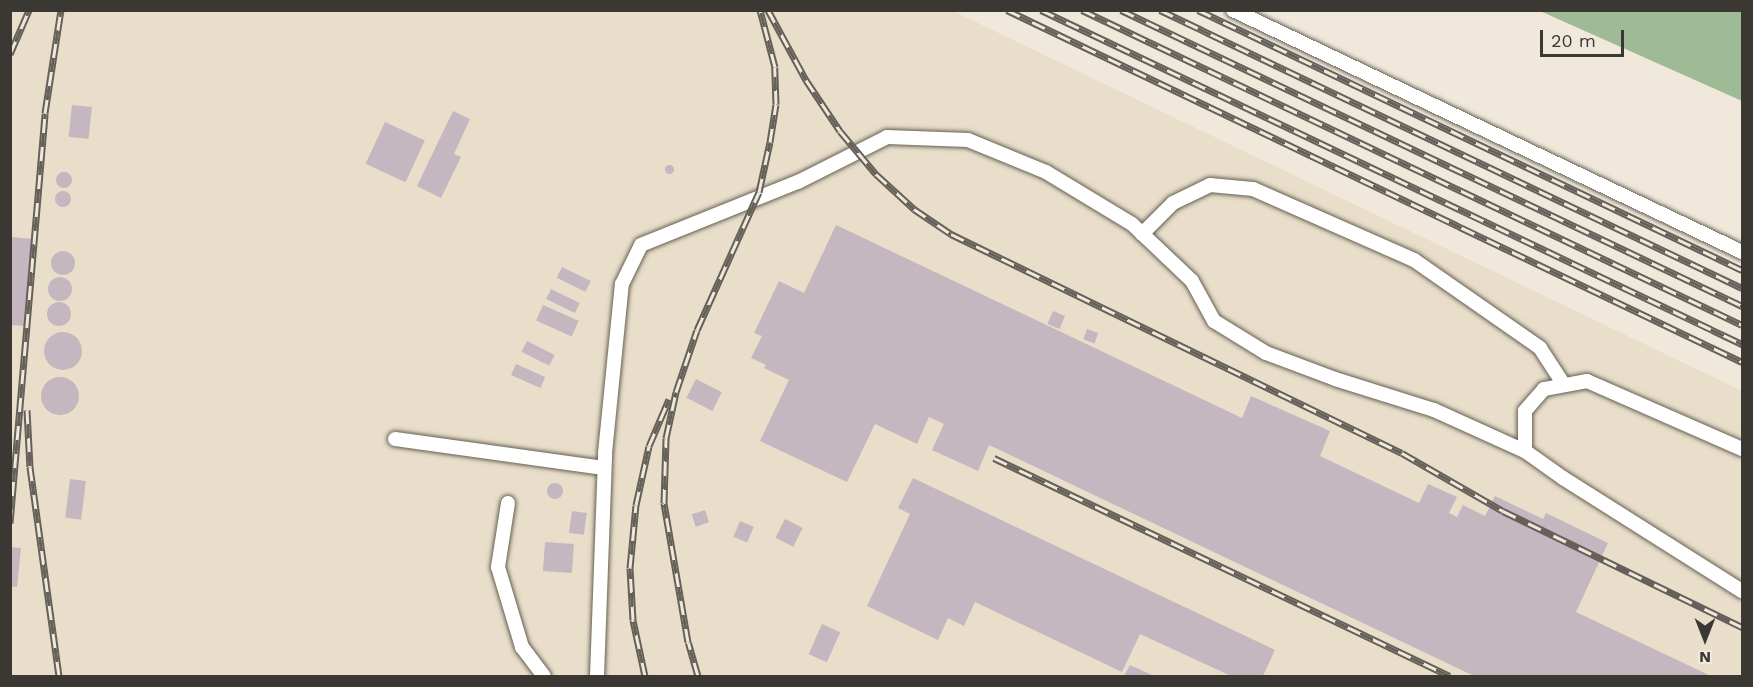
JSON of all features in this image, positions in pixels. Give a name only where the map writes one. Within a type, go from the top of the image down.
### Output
[{"type":"lane","points":[[1233,10],[1743,252]]},
{"type":"lane","points":[[597,676],[604,468],[622,284],[641,245],[798,182],[887,137],[968,140],[1046,172],[1132,224],[1192,281],[1214,321],[1266,353],[1335,379],[1434,410],[1525,450],[1563,478],[1743,591]]},
{"type":"lane","points":[[1143,234],[1173,203],[1210,185],[1253,189],[1414,260],[1540,348],[1564,386]]},
{"type":"lane","points":[[1525,450],[1525,411],[1544,389],[1587,381],[1743,449]]},
{"type":"lane","points":[[395,439],[604,468]]},
{"type":"lane","points":[[508,502],[498,567],[522,647],[544,676]]},
{"type":"shaded area","points":[[10,11],[953,11],[1742,391],[1742,676],[11,676]]},
{"type":"green space","points":[[1540,11],[1742,11],[1742,101]]},
{"type":"building","points":[[72,105],[92,107],[89,139],[69,137]]},
{"type":"building","points":[[453,111],[470,119],[454,154],[461,157],[441,198],[417,186]]},
{"type":"building","points":[[385,122],[425,141],[405,182],[366,164]]},
{"type":"building","points":[[669,164],[674,169],[669,174],[664,169]]},
{"type":"building","points":[[64,172],[72,180],[64,188],[56,180]]},
{"type":"building","points":[[63,191],[71,199],[63,207],[55,199]]},
{"type":"building","points":[[836,225],[1242,418],[1251,396],[1330,431],[1320,456],[1419,503],[1428,484],[1457,497],[1449,513],[1457,517],[1463,505],[1485,516],[1495,496],[1543,519],[1546,513],[1608,543],[1576,612],[1711,676],[1474,676],[989,445],[978,471],[932,450],[944,424],[929,417],[917,444],[875,424],[847,482],[760,441],[789,380],[764,368],[766,365],[751,358],[762,336],[754,333],[779,281],[804,293]]},
{"type":"building","points":[[10,237],[34,239],[25,326],[10,325]]},
{"type":"building","points":[[63,251],[68,252],[74,258],[74,268],[68,274],[63,275],[58,274],[52,268],[51,263],[52,258],[58,252]]},
{"type":"building","points":[[562,267],[591,281],[586,292],[557,278]]},
{"type":"building","points":[[60,277],[65,278],[71,284],[71,294],[65,300],[60,301],[55,300],[49,294],[48,289],[49,284],[55,278]]},
{"type":"building","points":[[551,289],[580,303],[575,313],[546,299]]},
{"type":"building","points":[[59,302],[64,303],[70,309],[70,319],[64,325],[59,326],[54,325],[48,319],[47,314],[48,309],[54,303]]},
{"type":"building","points":[[543,305],[579,321],[572,336],[536,321]]},
{"type":"building","points":[[1053,311],[1065,316],[1059,329],[1048,324]]},
{"type":"building","points":[[1087,329],[1098,333],[1095,343],[1083,339]]},
{"type":"building","points":[[63,332],[77,337],[82,351],[77,365],[63,370],[49,365],[44,351],[49,337]]},
{"type":"building","points":[[527,341],[555,355],[549,366],[522,352]]},
{"type":"building","points":[[516,364],[545,377],[540,388],[511,375]]},
{"type":"building","points":[[60,377],[74,382],[79,396],[74,410],[60,415],[46,410],[41,396],[46,382]]},
{"type":"building","points":[[696,379],[722,392],[712,411],[686,398]]},
{"type":"building","points":[[913,478],[1275,650],[1263,676],[1231,676],[1140,634],[1122,672],[975,602],[964,626],[948,618],[938,640],[867,606],[910,514],[898,508]]},
{"type":"building","points":[[70,479],[86,481],[81,520],[65,518]]},
{"type":"building","points":[[555,483],[563,491],[555,499],[547,491]]},
{"type":"building","points":[[705,510],[709,522],[696,527],[692,514]]},
{"type":"building","points":[[572,511],[587,513],[584,535],[569,533]]},
{"type":"building","points":[[785,519],[803,528],[793,547],[775,538]]},
{"type":"building","points":[[740,521],[754,527],[747,543],[733,537]]},
{"type":"building","points":[[545,542],[574,544],[572,573],[543,571]]},
{"type":"building","points":[[10,547],[21,548],[17,587],[10,586]]},
{"type":"building","points":[[822,624],[840,632],[827,662],[809,654]]},
{"type":"building","points":[[1130,665],[1154,676],[1124,676]]},
{"type":"railway","points":[[10,54],[29,10]]},
{"type":"railway","points":[[10,523],[45,113],[61,10]]},
{"type":"railway","points":[[698,676],[688,642],[664,503],[666,438],[676,392],[697,330],[759,192],[770,142],[776,104],[775,67],[760,10]]},
{"type":"railway","points":[[768,10],[806,80],[840,131],[876,174],[914,209],[951,234],[1402,453],[1503,511],[1742,627]]},
{"type":"railway","points":[[1007,10],[1742,362]]},
{"type":"railway","points":[[1041,10],[1742,344]]},
{"type":"railway","points":[[1082,10],[1742,325]]},
{"type":"railway","points":[[1121,10],[1742,306]]},
{"type":"railway","points":[[1160,10],[1742,288]]},
{"type":"railway","points":[[1198,10],[1742,270]]},
{"type":"railway","points":[[645,676],[633,620],[630,568],[636,505],[649,446],[669,399]]},
{"type":"railway","points":[[27,410],[30,467],[59,676]]},
{"type":"railway","points":[[994,458],[1450,676]]}]
